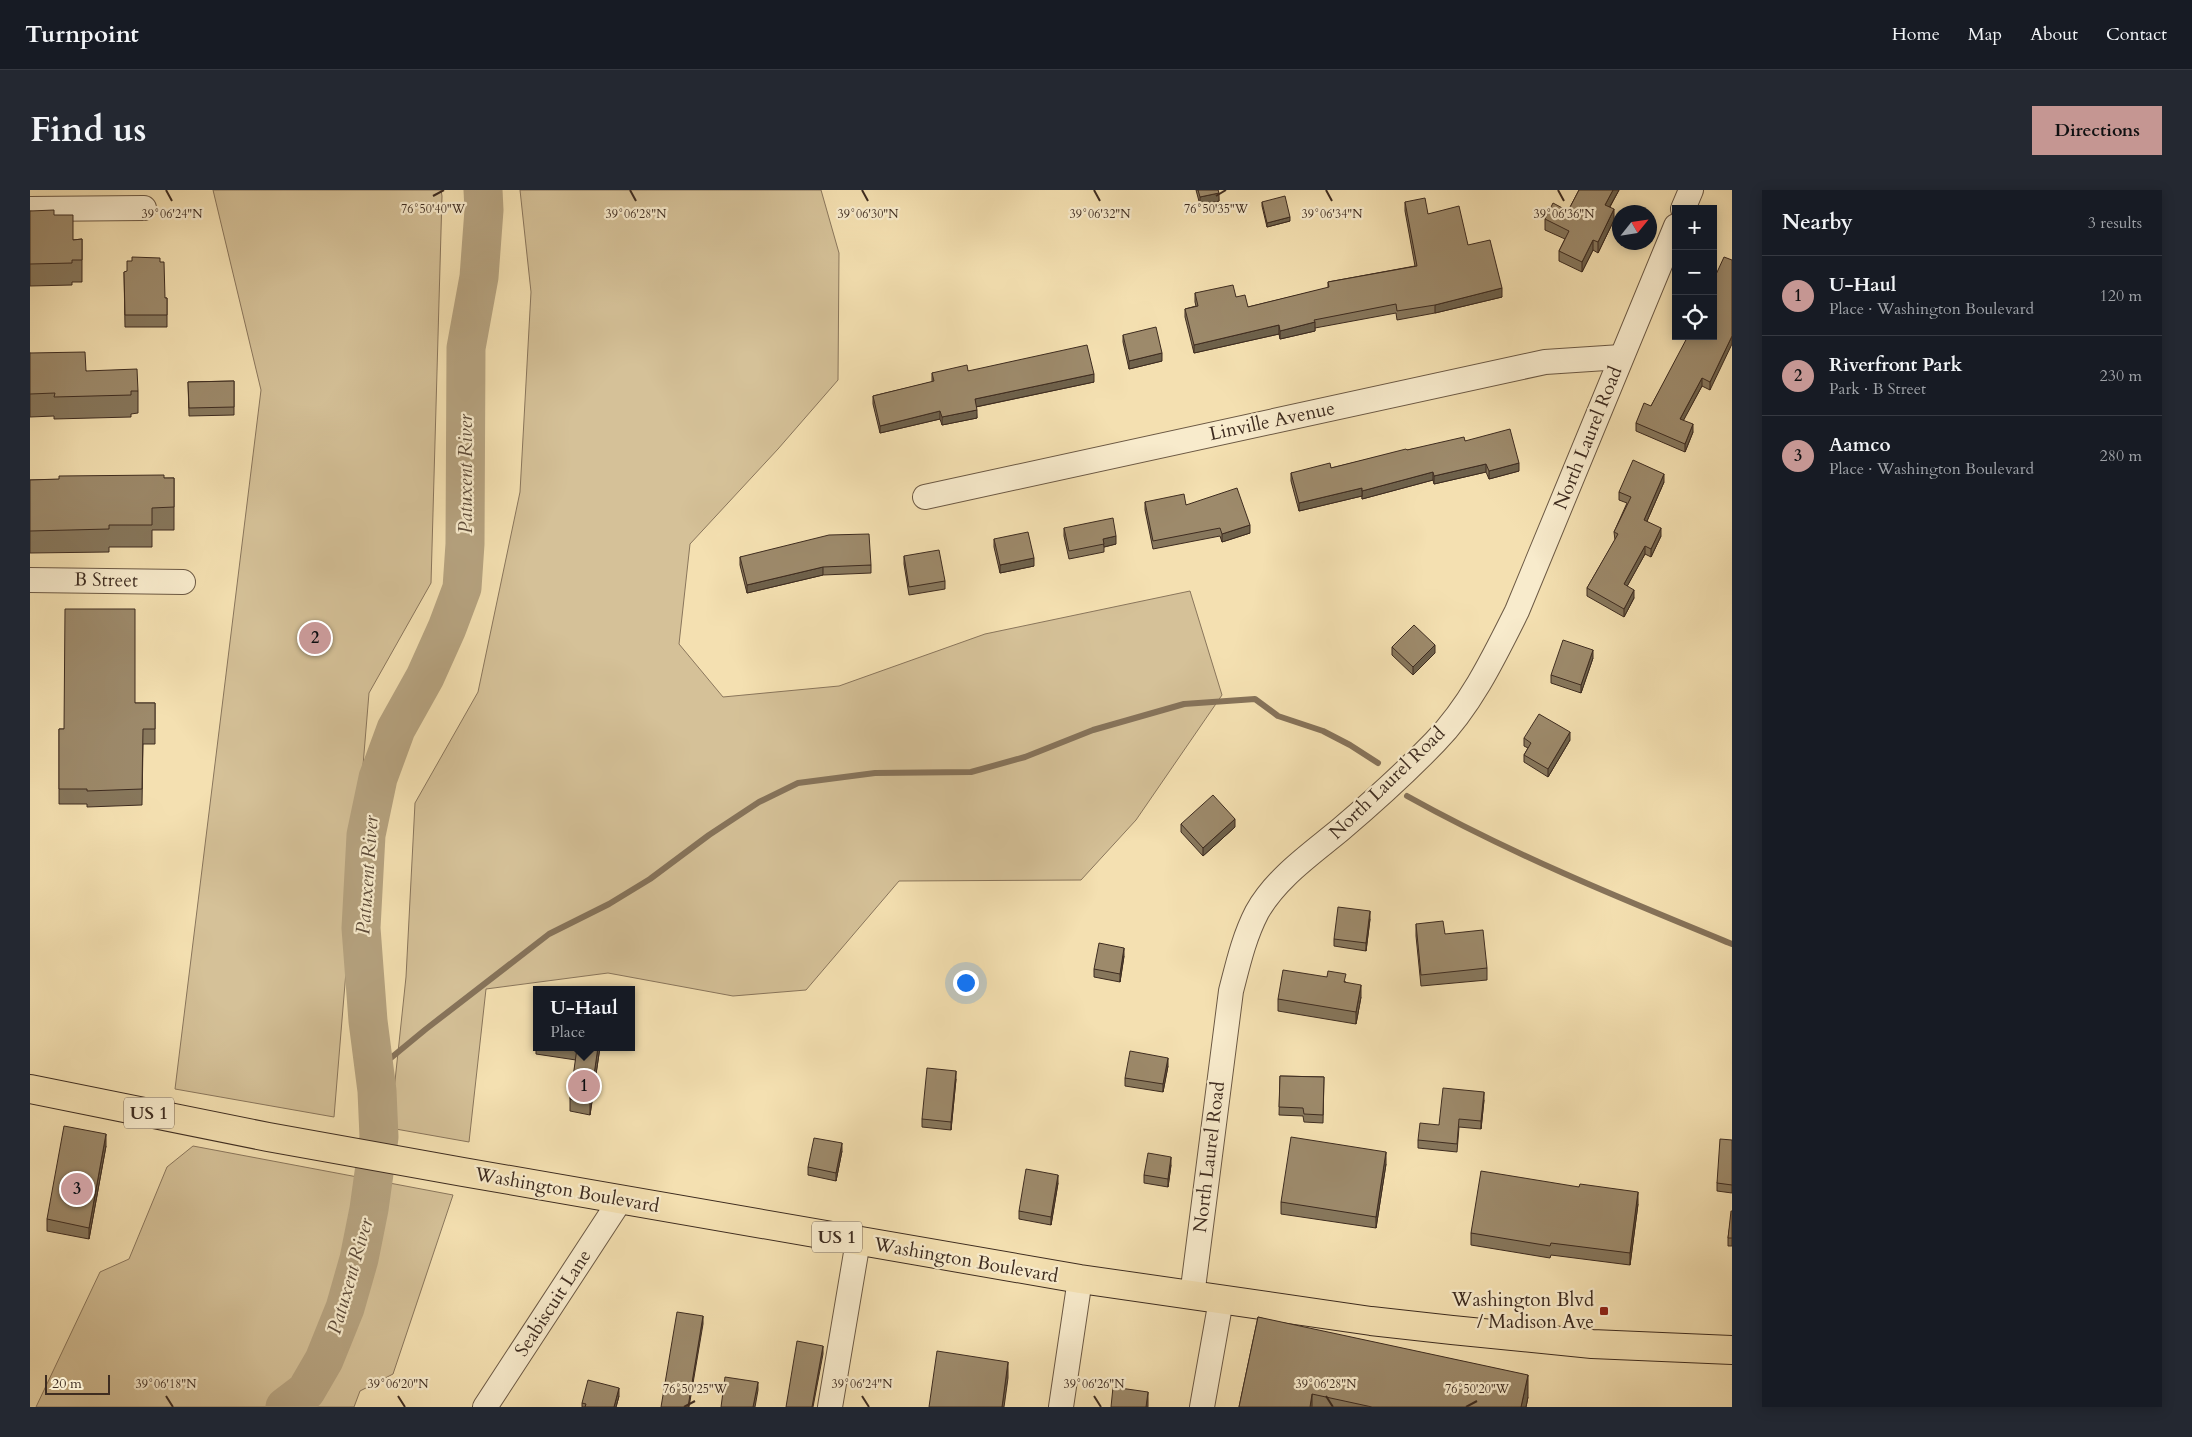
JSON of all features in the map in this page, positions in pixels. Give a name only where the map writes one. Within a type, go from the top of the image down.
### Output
[{"type":"main road","name":"Washington Boulevard","points":[[30,1088],[268,1136],[463,1172],[1080,1279],[1221,1300],[1452,1330],[1592,1344],[1732,1350]]},
{"type":"street","points":[[1685,205],[1691,190]]},
{"type":"street","points":[[30,209],[144,208]]},
{"type":"street","name":"North Laurel Road","points":[[1192,1296],[1231,991],[1243,942],[1258,912],[1273,889],[1377,799],[1430,748],[1469,699],[1495,656],[1518,611],[1672,236]]},
{"type":"street","name":"Linville Avenue","points":[[925,497],[1545,362],[1621,357]]},
{"type":"street","name":"B Street","points":[[30,580],[183,582]]},
{"type":"street","name":"Seabiscuit Lane","points":[[485,1407],[621,1199]]},
{"type":"street","points":[[830,1407],[858,1241]]},
{"type":"street","points":[[1061,1407],[1080,1279]]},
{"type":"street","points":[[1202,1407],[1221,1300]]},
{"type":"shaded area","points":[[213,190],[441,190],[442,196],[431,583],[369,693],[334,1117],[175,1089],[261,390]]},
{"type":"shaded area","points":[[520,190],[821,190],[839,253],[838,380],[778,449],[690,544],[679,644],[723,697],[839,686],[985,634],[1190,591],[1222,695],[1136,820],[1081,880],[899,881],[806,990],[733,996],[608,973],[486,989],[469,1142],[390,1128],[406,977],[415,803],[478,692],[520,492],[531,292]]},
{"type":"shaded area","points":[[193,1146],[453,1195],[393,1374],[360,1391],[354,1407],[36,1407],[100,1272],[129,1259],[167,1167]]},
{"type":"building","points":[[1198,190],[1218,190],[1219,193],[1200,197]]},
{"type":"building","points":[[1579,190],[1613,190],[1605,205],[1612,208],[1612,213],[1598,242],[1593,240],[1582,262],[1559,251],[1569,231],[1545,219],[1553,203],[1568,211]]},
{"type":"building","points":[[1285,196],[1290,217],[1267,223],[1262,202]]},
{"type":"building","points":[[1425,198],[1428,214],[1459,206],[1468,245],[1490,240],[1502,288],[1435,305],[1397,311],[1396,304],[1314,320],[1315,322],[1280,331],[1279,325],[1194,345],[1185,309],[1198,306],[1195,293],[1233,285],[1236,297],[1245,295],[1248,307],[1329,287],[1328,282],[1417,266],[1405,202]]},
{"type":"building","points":[[54,210],[54,215],[73,215],[73,240],[82,239],[82,260],[72,260],[72,263],[30,264],[30,211]]},
{"type":"building","points":[[132,257],[160,258],[160,262],[164,262],[167,315],[125,315],[124,272],[127,271],[127,261],[132,261]]},
{"type":"building","points":[[1724,257],[1732,260],[1732,336],[1710,382],[1702,378],[1680,419],[1693,424],[1685,444],[1636,423],[1644,403],[1651,406],[1686,340],[1717,340],[1717,272]]},
{"type":"building","points":[[1156,327],[1162,353],[1129,361],[1123,335]]},
{"type":"building","points":[[1087,345],[1094,374],[975,399],[977,410],[942,417],[940,411],[880,426],[873,396],[934,381],[932,373],[967,365],[968,371]]},
{"type":"building","points":[[85,352],[86,371],[137,369],[138,391],[131,391],[131,395],[54,397],[55,393],[30,394],[30,353]]},
{"type":"building","points":[[234,381],[234,407],[189,408],[188,382]]},
{"type":"building","points":[[1510,429],[1519,463],[1489,471],[1486,464],[1434,476],[1433,472],[1362,491],[1362,488],[1299,503],[1291,473],[1330,463],[1331,468],[1406,449],[1464,437],[1465,441]]},
{"type":"building","points":[[1633,460],[1664,474],[1644,520],[1661,528],[1651,549],[1645,546],[1624,584],[1634,590],[1624,609],[1587,588],[1618,534],[1614,532],[1631,497],[1619,492]]},
{"type":"building","points":[[164,475],[164,478],[174,478],[174,507],[152,508],[152,525],[109,525],[109,529],[30,531],[30,480],[59,479],[59,476]]},
{"type":"building","points":[[1237,488],[1250,525],[1222,534],[1220,528],[1153,541],[1145,502],[1184,494],[1186,505]]},
{"type":"building","points":[[1113,518],[1116,536],[1103,539],[1104,544],[1069,551],[1064,528]]},
{"type":"building","points":[[1028,532],[1034,558],[1000,565],[994,539]]},
{"type":"building","points":[[869,534],[871,565],[823,567],[747,585],[740,557],[829,535]]},
{"type":"building","points":[[939,550],[945,581],[909,587],[904,556]]},
{"type":"building","points":[[65,609],[135,609],[135,703],[155,703],[155,729],[143,729],[142,789],[87,791],[87,789],[59,789],[59,729],[64,729]]},
{"type":"building","points":[[1414,625],[1435,645],[1413,667],[1392,647]]},
{"type":"building","points":[[1563,640],[1593,650],[1581,685],[1551,675]]},
{"type":"building","points":[[1539,714],[1570,732],[1548,769],[1524,755],[1531,743],[1524,738]]},
{"type":"building","points":[[1213,795],[1235,819],[1203,848],[1181,824]]},
{"type":"building","points":[[1338,907],[1370,911],[1366,943],[1334,939]]},
{"type":"building","points":[[1443,921],[1445,934],[1483,930],[1487,968],[1421,975],[1416,924]]},
{"type":"building","points":[[1099,943],[1124,948],[1120,974],[1094,969]]},
{"type":"building","points":[[1283,970],[1327,977],[1328,971],[1346,974],[1344,982],[1361,985],[1356,1012],[1278,999]]},
{"type":"building","points":[[577,1051],[597,1051],[590,1103],[570,1099]]},
{"type":"building","points":[[1130,1051],[1168,1058],[1163,1084],[1125,1078]]},
{"type":"building","points":[[927,1068],[956,1071],[951,1122],[922,1119]]},
{"type":"building","points":[[1280,1076],[1324,1077],[1323,1115],[1304,1114],[1303,1108],[1279,1107]]},
{"type":"building","points":[[1443,1088],[1484,1092],[1481,1121],[1459,1119],[1457,1144],[1418,1140],[1420,1123],[1439,1125]]},
{"type":"building","points":[[64,1126],[106,1134],[89,1228],[47,1219]]},
{"type":"building","points":[[1291,1137],[1386,1152],[1376,1217],[1281,1202]]},
{"type":"building","points":[[814,1138],[842,1143],[836,1173],[808,1167]]},
{"type":"building","points":[[1720,1139],[1732,1140],[1732,1185],[1717,1183]]},
{"type":"building","points":[[1148,1153],[1171,1157],[1168,1179],[1144,1175]]},
{"type":"building","points":[[1026,1169],[1058,1175],[1051,1217],[1019,1211]]},
{"type":"building","points":[[1481,1171],[1579,1187],[1580,1184],[1638,1192],[1630,1253],[1551,1243],[1550,1246],[1471,1233]]},
{"type":"building","points":[[1731,1211],[1732,1238],[1728,1238]]},
{"type":"building","points":[[677,1312],[703,1316],[688,1407],[661,1407]]},
{"type":"building","points":[[1258,1317],[1528,1375],[1521,1407],[1372,1407],[1312,1394],[1310,1407],[1239,1407]]},
{"type":"building","points":[[797,1341],[823,1346],[812,1407],[786,1407]]},
{"type":"building","points":[[937,1351],[1008,1362],[1002,1407],[929,1407]]},
{"type":"building","points":[[725,1377],[758,1382],[753,1407],[721,1407]]},
{"type":"building","points":[[588,1380],[619,1388],[614,1407],[585,1407],[586,1404],[582,1403]]},
{"type":"building","points":[[1113,1387],[1148,1392],[1146,1407],[1111,1407]]},
{"type":"waterway","name":"Patuxent River","points":[[285,1407],[306,1391],[324,1360],[345,1308],[359,1259],[369,1209],[379,1137],[377,1091],[368,1021],[361,928],[366,835],[378,778],[396,729],[425,677],[447,628],[462,588],[465,544],[466,348],[479,277],[484,210],[483,190]]},
{"type":"waterway","points":[[375,1071],[549,934],[609,904],[650,879],[709,835],[759,802],[798,783],[875,773],[971,772],[1025,757],[1093,730],[1184,704],[1255,699],[1278,716],[1323,731],[1378,763]]},
{"type":"waterway","points":[[1407,796],[1486,837],[1608,893],[1732,944]]},
{"type":"place","name":"Riverfront Park","points":[[315,638]]},
{"type":"place","name":"U-Haul","points":[[584,1086]]},
{"type":"place","name":"Aamco","points":[[77,1189]]},
{"type":"place","name":"Washington Blvd / Madison Ave","points":[[1604,1311]]}]
